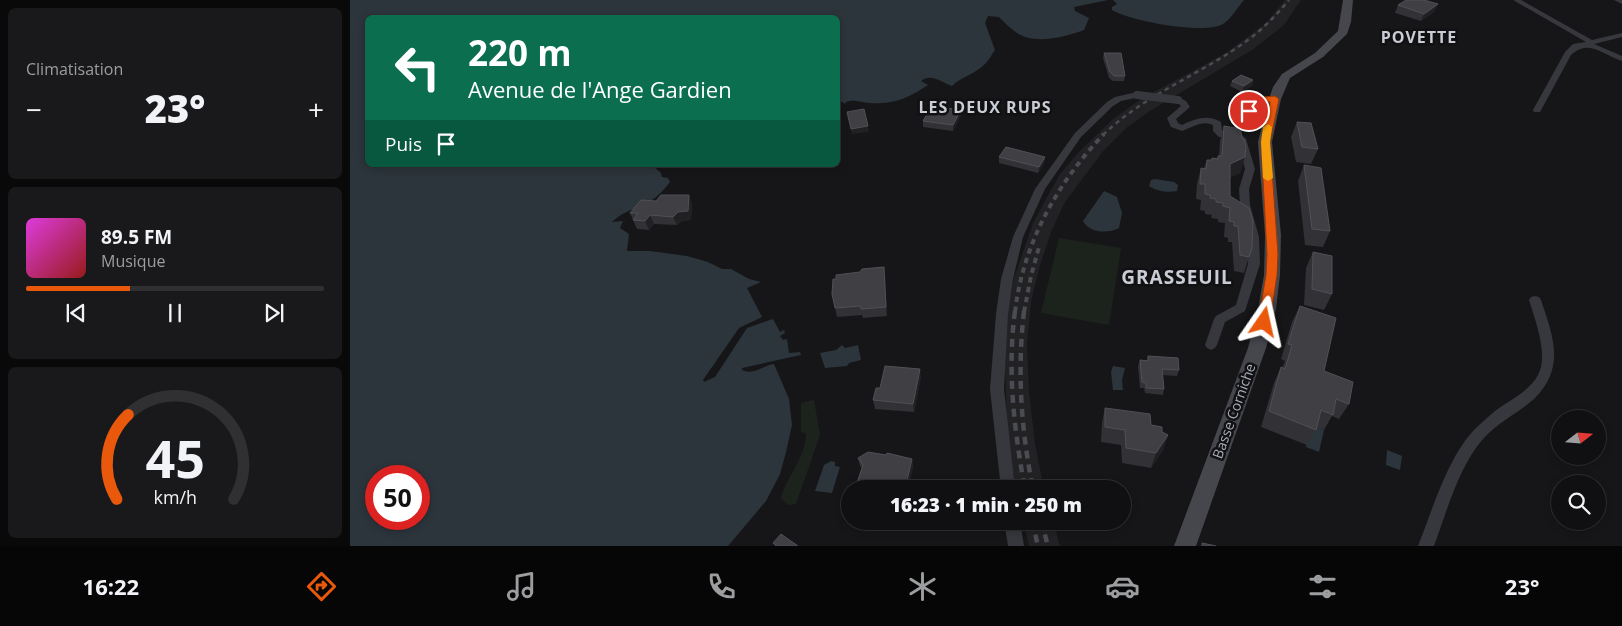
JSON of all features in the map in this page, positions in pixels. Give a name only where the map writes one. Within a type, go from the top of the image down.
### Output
[{"type":"main road","name":"Basse Corniche","points":[[1185,546],[1257,348],[1267,309],[1273,254],[1265,142],[1275,99],[1282,81],[1324,52],[1343,32],[1348,0]]},
{"type":"street","points":[[1516,0],[1590,43],[1622,59]]},
{"type":"street","points":[[1537,110],[1568,54],[1576,46],[1622,35]]},
{"type":"street","points":[[1007,480],[997,389],[1002,314],[1018,237],[1040,189],[1078,135],[1110,104],[1118,99],[1137,95],[1178,100],[1186,107],[1171,118],[1174,125],[1182,128],[1203,119],[1212,120],[1218,124],[1217,131],[1222,135],[1236,135],[1241,139],[1250,169],[1244,189],[1245,205],[1254,237],[1254,264],[1241,308],[1220,319],[1211,345]]},
{"type":"street","points":[[1236,135],[1239,125],[1258,100],[1275,99]]},
{"type":"street","points":[[1426,546],[1460,462],[1478,435],[1500,415],[1529,394],[1545,376],[1548,361],[1547,337],[1535,300]]},
{"type":"street","points":[[1013,530],[1016,546]]},
{"type":"shaded area","points":[[350,0],[1108,0],[1074,7],[1075,11],[1089,18],[1084,30],[1050,39],[1024,37],[999,17],[988,16],[985,23],[995,50],[982,67],[952,86],[929,78],[921,81],[928,85],[900,100],[886,103],[852,101],[845,104],[840,100],[840,15],[365,15],[365,167],[654,167],[661,173],[662,177],[668,178],[670,182],[652,200],[625,213],[612,222],[623,221],[620,228],[629,234],[627,251],[650,251],[687,256],[708,262],[722,269],[731,269],[749,279],[761,282],[747,288],[762,317],[739,328],[703,380],[704,382],[715,377],[747,328],[773,319],[780,332],[784,330],[785,333],[780,336],[783,340],[787,339],[789,353],[800,352],[801,355],[742,368],[746,372],[751,372],[774,364],[789,399],[792,425],[786,452],[780,474],[766,501],[728,546],[350,546]]},
{"type":"shaded area","points":[[1113,0],[1244,0],[1232,16],[1223,24],[1200,28],[1150,22],[1121,14],[1112,10],[1112,7],[1117,4]]},
{"type":"shaded area","points":[[1285,0],[1301,0],[1284,25],[1252,50],[1150,111],[1125,129],[1104,150],[1065,202],[1051,232],[1040,265],[1031,302],[1027,344],[1029,392],[1035,444],[1042,480],[1014,480],[1007,425],[1006,321],[1013,281],[1033,223],[1047,197],[1060,174],[1077,154],[1113,119],[1141,99],[1226,53],[1266,23]]},
{"type":"shaded area","points":[[1151,180],[1174,182],[1178,185],[1177,191],[1162,191],[1149,186]]},
{"type":"shaded area","points":[[1104,191],[1117,197],[1122,213],[1119,228],[1104,232],[1090,228],[1083,221]]},
{"type":"shaded area","points":[[1059,238],[1121,248],[1109,325],[1041,313]]},
{"type":"shaded area","points":[[842,345],[845,348],[858,345],[861,360],[849,363],[847,366],[825,368],[820,353],[836,350]]},
{"type":"shaded area","points":[[1113,366],[1125,368],[1122,380],[1123,390],[1113,390],[1111,372]]},
{"type":"shaded area","points":[[814,400],[820,435],[796,504],[788,505],[781,498],[787,482],[800,459],[805,442],[806,434],[801,431],[801,403]]},
{"type":"shaded area","points":[[1311,425],[1324,430],[1319,452],[1306,447]]},
{"type":"shaded area","points":[[1387,450],[1402,456],[1400,470],[1386,465]]},
{"type":"shaded area","points":[[831,461],[835,462],[835,466],[840,467],[832,493],[815,491],[824,465]]},
{"type":"shaded area","points":[[1025,530],[1056,530],[1060,546],[1029,546]]},
{"type":"building","points":[[1406,0],[1424,0],[1438,4],[1424,14],[1398,5]]},
{"type":"building","points":[[1104,53],[1121,53],[1125,76],[1114,76],[1110,72]]},
{"type":"building","points":[[1241,75],[1253,80],[1244,86],[1232,81]]},
{"type":"building","points":[[932,106],[961,110],[953,125],[923,121]]},
{"type":"building","points":[[864,109],[868,126],[851,129],[847,112]]},
{"type":"building","points":[[1297,122],[1311,123],[1318,149],[1302,147]]},
{"type":"building","points":[[1224,126],[1235,128],[1241,132],[1246,146],[1245,157],[1230,164],[1230,196],[1249,208],[1253,221],[1252,248],[1249,257],[1240,255],[1238,226],[1234,226],[1234,222],[1229,221],[1230,208],[1223,206],[1223,203],[1216,202],[1216,199],[1210,198],[1210,195],[1205,194],[1205,184],[1200,184],[1201,168],[1206,169],[1207,160],[1212,160],[1212,158],[1218,159],[1218,156],[1222,156]]},
{"type":"building","points":[[1006,147],[1045,157],[1039,167],[999,157]]},
{"type":"building","points":[[1304,165],[1321,168],[1330,231],[1312,229]]},
{"type":"building","points":[[661,195],[689,195],[688,211],[678,212],[673,217],[650,215],[645,221],[633,220],[638,213],[630,213],[641,200],[656,201]]},
{"type":"building","points":[[1313,252],[1332,256],[1332,294],[1312,289]]},
{"type":"building","points":[[884,267],[886,307],[861,309],[861,306],[835,308],[832,294],[833,279],[836,279],[836,275],[860,272],[862,269]]},
{"type":"building","points":[[1300,306],[1336,318],[1324,371],[1353,382],[1349,404],[1336,399],[1333,415],[1321,410],[1316,430],[1269,411],[1281,367],[1285,369],[1292,345],[1288,344]]},
{"type":"building","points":[[1148,356],[1178,358],[1179,370],[1162,369],[1164,389],[1146,388],[1146,383],[1142,382],[1140,360],[1148,361]]},
{"type":"building","points":[[885,366],[920,369],[913,404],[873,400],[876,388],[880,388]]},
{"type":"building","points":[[1105,408],[1150,414],[1151,425],[1162,427],[1162,432],[1168,435],[1156,453],[1126,448],[1125,430],[1105,427]]},
{"type":"building","points":[[868,452],[886,455],[887,453],[912,459],[907,480],[858,480],[863,465],[858,458]]},
{"type":"building","points":[[781,534],[798,546],[776,546],[773,543]]},
{"type":"building","points":[[1202,543],[1216,546],[1202,546]]},
{"type":"railway","points":[[1103,135],[1134,109],[1221,58],[1252,37],[1289,0]]},
{"type":"railway","points":[[1015,312],[1026,262],[1045,216],[1071,173],[1103,135]]},
{"type":"railway","points":[[1024,312],[1039,247]]},
{"type":"railway","points":[[1015,311],[1012,355],[1013,400],[1024,480]]},
{"type":"railway","points":[[1024,311],[1021,400],[1032,480]]},
{"type":"railway","points":[[1034,530],[1038,546]]},
{"type":"railway","points":[[1044,530],[1048,546]]},
{"type":"slow traffic","points":[[1268,127],[1265,142],[1268,178]]},
{"type":"district","name":"POVETTE","points":[[1419,37]]},
{"type":"district","name":"LES DEUX RUPS","points":[[985,107]]},
{"type":"district","name":"GRASSEUIL","points":[[1177,277]]},
{"type":"route","points":[[1249,111],[1258,100],[1266,98],[1275,99],[1265,142],[1273,254],[1272,275],[1264,322]]}]
